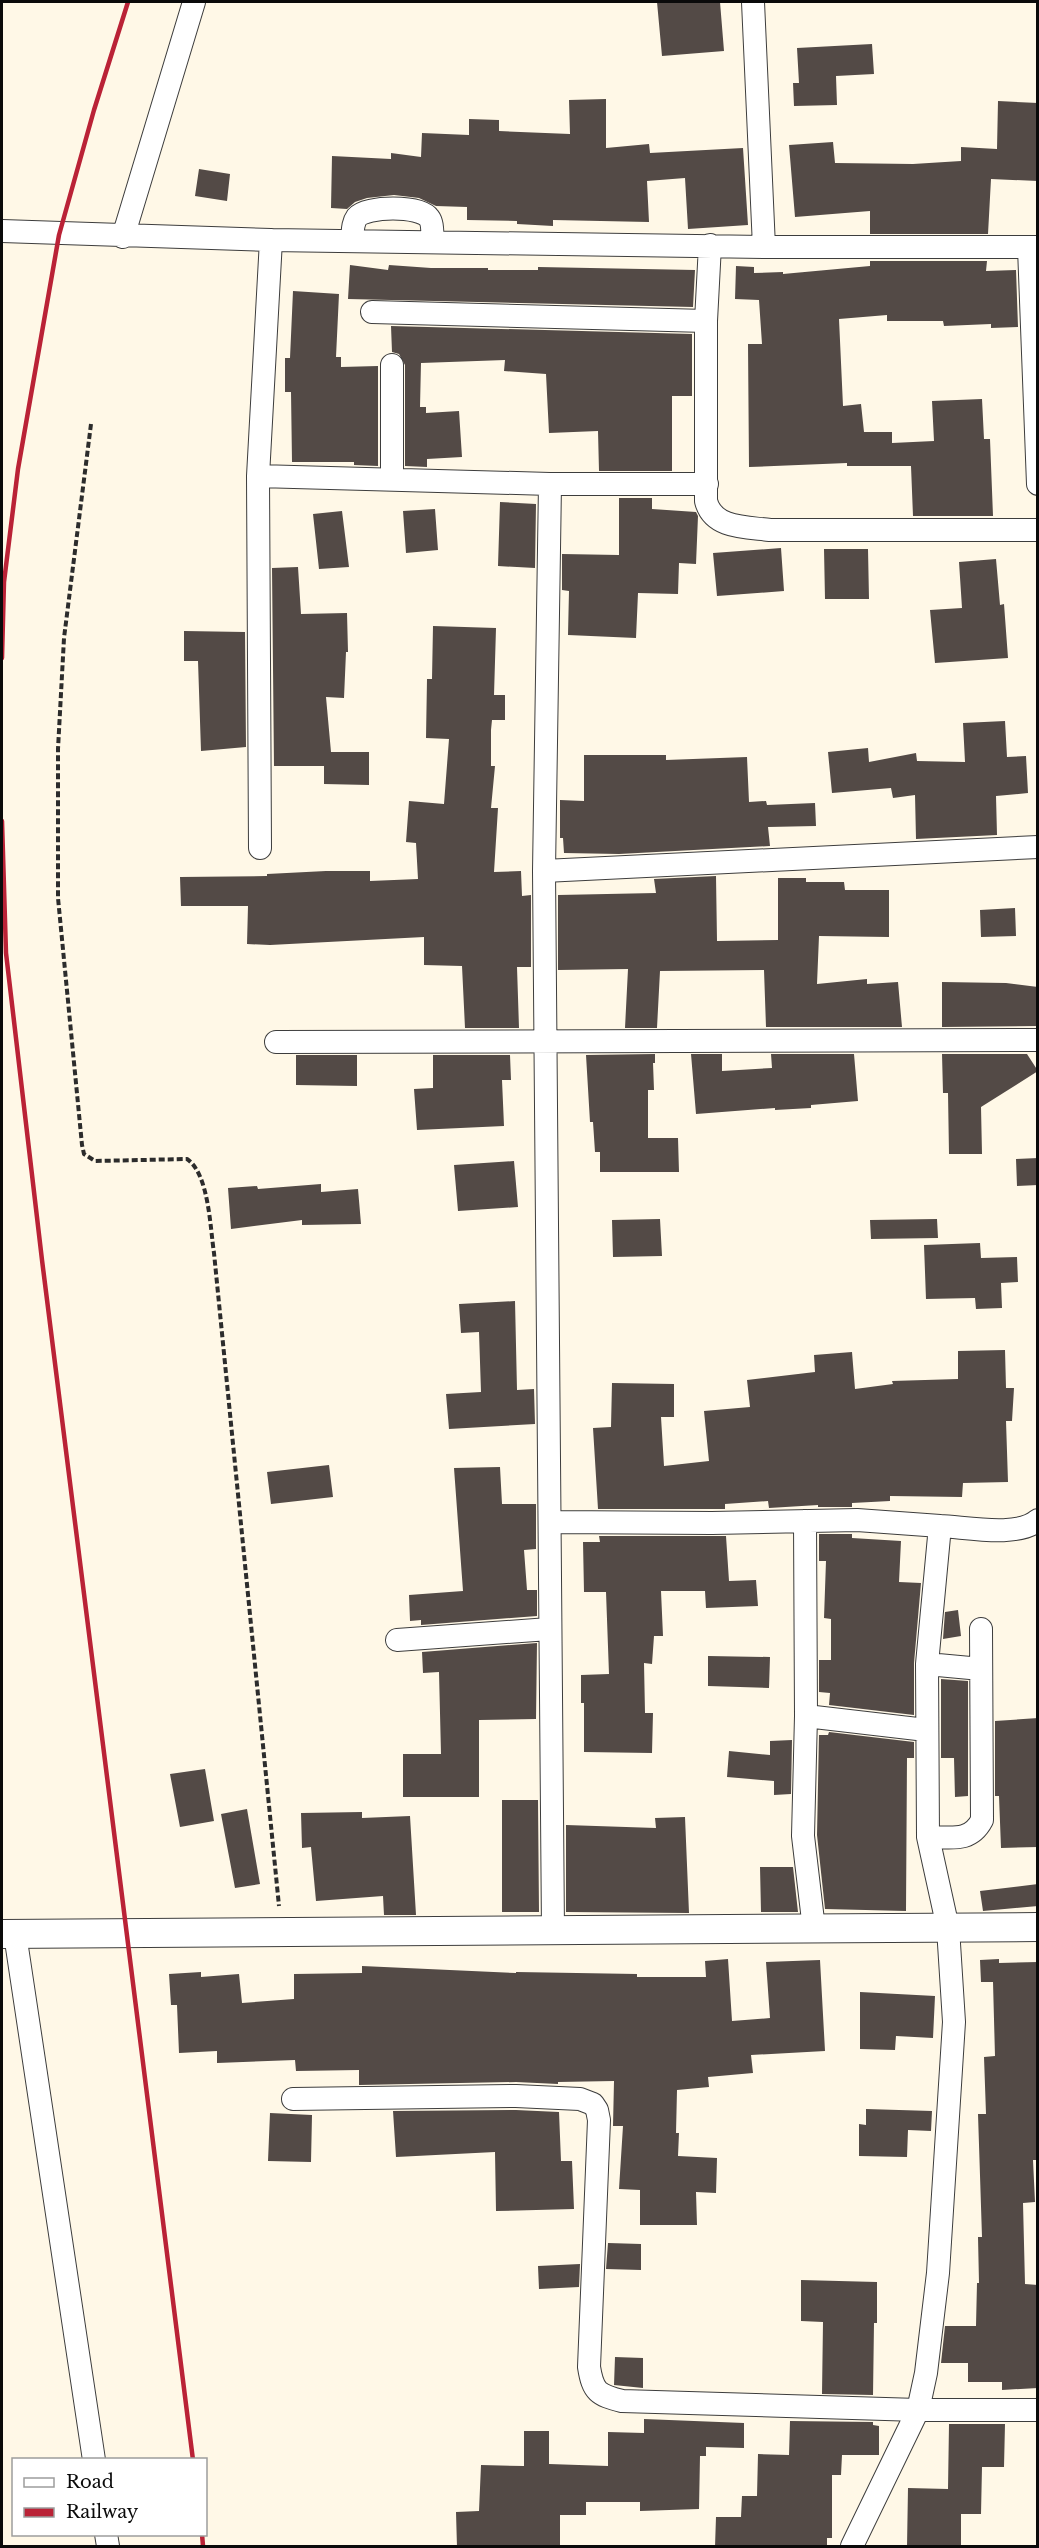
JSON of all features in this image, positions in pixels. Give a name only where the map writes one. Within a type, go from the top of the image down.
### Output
[{"type":"street","points":[[123,237],[194,2]]},
{"type":"street","points":[[753,2],[764,247]]},
{"type":"street","points":[[352,240],[353,225],[357,217],[365,211],[379,209],[415,211],[426,215],[430,220],[433,241]]},
{"type":"street","points":[[2,231],[123,237],[271,240],[764,247],[1033,247],[1038,484]]},
{"type":"street","points":[[260,848],[258,476],[271,240]]},
{"type":"street","points":[[710,245],[706,321],[706,501],[709,513],[720,521],[735,526],[771,530],[1038,530]]},
{"type":"street","points":[[372,312],[706,321]]},
{"type":"street","points":[[392,365],[392,478]]},
{"type":"street","points":[[258,476],[707,484]]},
{"type":"street","points":[[550,483],[544,871],[553,1931]]},
{"type":"street","points":[[544,871],[1038,847]]},
{"type":"street","points":[[276,1042],[1038,1040]]},
{"type":"street","points":[[551,1521],[857,1520],[1013,1530],[1031,1526],[1038,1520]]},
{"type":"street","points":[[805,1521],[806,1716],[803,1836],[814,1929]]},
{"type":"street","points":[[852,2547],[918,2410],[926,2373],[938,2273],[954,2022],[948,1928],[928,1837],[927,1664],[940,1526]]},
{"type":"street","points":[[397,1640],[549,1629]]},
{"type":"street","points":[[928,1837],[970,1836],[977,1830],[982,1820],[981,1629]]},
{"type":"street","points":[[927,1664],[981,1669]]},
{"type":"street","points":[[806,1716],[926,1730]]},
{"type":"street","points":[[94,2458],[8,1934],[1038,1927]]},
{"type":"street","points":[[293,2099],[516,2096],[588,2101],[597,2110],[598,2120],[589,2367],[592,2385],[602,2396],[622,2401],[918,2410],[1038,2410]]},
{"type":"path","points":[[91,424],[64,638],[58,749],[58,898],[82,1145],[84,1154],[95,1161],[187,1159],[193,1163],[202,1178],[214,1253],[282,1933]]},
{"type":"building","points":[[657,2],[720,2],[724,51],[662,56]]},
{"type":"building","points":[[872,44],[874,74],[836,76],[837,105],[794,106],[793,83],[799,83],[797,48]]},
{"type":"building","points":[[606,99],[606,148],[649,144],[650,153],[743,148],[748,225],[688,229],[685,178],[647,181],[649,222],[553,220],[553,226],[517,224],[517,221],[467,220],[467,207],[436,206],[419,198],[394,195],[367,198],[355,202],[347,209],[331,208],[332,156],[391,159],[391,153],[421,157],[422,133],[469,135],[469,119],[499,120],[499,131],[570,134],[569,100]]},
{"type":"building","points":[[998,101],[1038,103],[1038,181],[991,179],[988,234],[870,234],[870,211],[795,217],[789,145],[833,142],[835,163],[913,164],[961,161],[961,147],[997,149]]},
{"type":"building","points":[[199,169],[230,174],[227,201],[195,196]]},
{"type":"building","points":[[870,261],[987,261],[986,271],[1016,270],[1018,327],[991,328],[991,324],[944,326],[943,321],[887,321],[887,315],[839,319],[843,406],[861,404],[864,432],[892,432],[892,443],[934,441],[932,401],[982,399],[984,439],[990,439],[993,516],[913,516],[911,466],[847,466],[847,463],[749,467],[748,344],[762,344],[759,300],[735,299],[736,266],[754,267],[754,273],[783,272],[783,274],[870,266]]},
{"type":"building","points":[[350,265],[388,270],[389,265],[488,268],[488,270],[538,270],[538,267],[695,270],[693,307],[348,299]]},
{"type":"building","points":[[293,291],[339,294],[336,357],[341,357],[341,367],[378,366],[378,466],[354,465],[354,462],[292,462],[291,392],[285,392],[285,358],[290,358]]},
{"type":"building","points":[[391,326],[692,334],[692,396],[672,396],[672,471],[599,471],[598,431],[549,433],[546,374],[504,371],[505,360],[421,363],[420,407],[426,407],[426,413],[459,411],[462,457],[427,459],[427,467],[405,466],[405,365],[399,354],[392,352]]},
{"type":"building","points":[[619,498],[652,498],[652,509],[696,512],[698,516],[696,564],[679,563],[678,594],[638,593],[636,638],[568,635],[569,591],[562,590],[562,554],[619,555]]},
{"type":"building","points":[[500,502],[536,504],[535,568],[498,566]]},
{"type":"building","points":[[435,509],[438,550],[406,553],[403,511]]},
{"type":"building","points":[[342,511],[349,567],[319,569],[313,514]]},
{"type":"building","points":[[781,548],[784,591],[717,596],[713,553]]},
{"type":"building","points":[[824,549],[868,549],[869,599],[825,599]]},
{"type":"building","points":[[996,559],[1000,605],[1004,604],[1008,658],[935,663],[930,610],[962,608],[959,562]]},
{"type":"building","points":[[298,567],[301,614],[347,613],[348,652],[346,652],[344,698],[326,697],[331,752],[369,752],[369,785],[324,784],[324,766],[274,766],[272,568]]},
{"type":"building","points":[[433,626],[496,628],[494,695],[505,695],[505,720],[492,720],[491,730],[491,766],[495,766],[491,808],[498,808],[494,872],[521,871],[522,896],[531,895],[531,967],[517,967],[519,1028],[465,1028],[462,966],[424,965],[424,937],[270,945],[247,944],[248,906],[181,906],[180,877],[370,871],[370,881],[418,879],[416,843],[406,842],[409,801],[444,804],[449,739],[426,738],[427,679],[432,679]]},
{"type":"building","points":[[184,631],[245,632],[246,747],[201,751],[198,661],[184,661]]},
{"type":"building","points":[[1005,721],[1007,757],[1026,756],[1028,793],[996,796],[997,835],[916,839],[915,795],[893,798],[891,788],[832,793],[828,752],[868,748],[869,762],[916,753],[917,761],[965,762],[963,723]]},
{"type":"building","points":[[584,755],[666,755],[666,760],[747,757],[749,802],[766,801],[767,805],[815,803],[816,826],[768,827],[770,846],[619,854],[564,853],[563,838],[560,838],[560,800],[584,801]]},
{"type":"building","points":[[716,876],[717,941],[778,940],[778,878],[806,878],[806,882],[844,882],[845,890],[889,890],[889,937],[819,936],[817,984],[867,979],[867,984],[898,982],[902,1027],[766,1027],[764,970],[660,971],[657,1028],[625,1028],[628,969],[558,970],[558,895],[656,893],[654,879]]},
{"type":"building","points":[[1015,908],[1016,936],[981,937],[980,910]]},
{"type":"building","points":[[942,982],[1006,983],[1038,987],[1038,1026],[942,1027]]},
{"type":"building","points":[[655,1054],[654,1090],[648,1090],[648,1138],[678,1138],[679,1172],[600,1172],[600,1152],[595,1152],[593,1122],[590,1122],[586,1055]]},
{"type":"building","points":[[691,1054],[722,1054],[722,1071],[772,1068],[771,1054],[854,1054],[858,1101],[811,1105],[811,1108],[775,1110],[775,1108],[696,1114]]},
{"type":"building","points":[[942,1054],[1027,1054],[1038,1071],[981,1107],[982,1154],[949,1154],[948,1093],[943,1093]]},
{"type":"building","points":[[296,1055],[357,1055],[357,1086],[296,1085]]},
{"type":"building","points":[[433,1055],[510,1055],[511,1080],[502,1080],[504,1126],[417,1130],[414,1089],[433,1088]]},
{"type":"building","points":[[1038,1158],[1038,1185],[1017,1186],[1016,1159]]},
{"type":"building","points":[[514,1161],[518,1207],[458,1211],[454,1165]]},
{"type":"building","points":[[321,1184],[321,1192],[358,1189],[361,1224],[302,1225],[302,1220],[231,1229],[228,1188],[257,1186],[258,1189]]},
{"type":"building","points":[[660,1219],[662,1256],[613,1257],[612,1220]]},
{"type":"building","points":[[937,1219],[938,1238],[871,1239],[870,1220]]},
{"type":"building","points":[[980,1243],[981,1258],[1017,1257],[1018,1282],[1001,1283],[1002,1308],[976,1309],[975,1298],[926,1299],[924,1245]]},
{"type":"building","points":[[515,1301],[517,1390],[534,1389],[535,1424],[449,1429],[446,1394],[481,1392],[479,1332],[461,1333],[459,1304]]},
{"type":"building","points":[[1005,1350],[1006,1388],[1014,1388],[1012,1421],[1006,1421],[1008,1482],[963,1483],[962,1497],[890,1496],[890,1501],[852,1503],[852,1507],[818,1507],[818,1505],[769,1508],[768,1501],[725,1504],[725,1509],[598,1509],[593,1428],[611,1427],[612,1383],[674,1384],[674,1417],[661,1417],[664,1466],[709,1461],[704,1411],[750,1407],[747,1380],[815,1372],[814,1355],[852,1352],[855,1389],[893,1384],[892,1381],[958,1379],[958,1351]]},
{"type":"building","points":[[329,1465],[333,1497],[271,1504],[267,1472]]},
{"type":"building","points":[[500,1467],[502,1504],[536,1504],[536,1549],[524,1550],[527,1590],[537,1590],[537,1616],[421,1625],[421,1620],[410,1621],[409,1595],[463,1591],[454,1468]]},
{"type":"building","points":[[819,1534],[852,1534],[852,1538],[901,1541],[899,1582],[921,1583],[914,1663],[914,1715],[829,1705],[830,1693],[819,1692],[819,1660],[831,1660],[831,1619],[824,1618],[826,1561],[819,1561]]},
{"type":"building","points":[[599,1536],[726,1536],[729,1581],[756,1580],[758,1606],[706,1608],[705,1591],[661,1591],[663,1636],[654,1636],[652,1664],[644,1663],[645,1713],[653,1713],[652,1753],[584,1752],[584,1703],[581,1703],[581,1675],[609,1674],[606,1592],[584,1592],[583,1542],[600,1542]]},
{"type":"building","points":[[958,1610],[961,1636],[943,1639],[945,1612]]},
{"type":"building","points":[[537,1643],[536,1719],[479,1720],[479,1797],[403,1797],[403,1754],[441,1754],[439,1672],[423,1673],[422,1652]]},
{"type":"building","points":[[708,1656],[770,1657],[769,1688],[708,1686]]},
{"type":"building","points":[[941,1679],[968,1681],[968,1796],[955,1797],[954,1758],[941,1758]]},
{"type":"building","points":[[1038,1718],[1038,1847],[1001,1848],[999,1796],[995,1796],[995,1721]]},
{"type":"building","points":[[829,1732],[914,1742],[914,1758],[907,1758],[906,1911],[825,1909],[817,1835],[819,1735],[828,1735]]},
{"type":"building","points":[[792,1740],[791,1794],[774,1795],[774,1781],[727,1777],[729,1751],[770,1755],[770,1741]]},
{"type":"building","points":[[205,1769],[214,1821],[180,1827],[170,1774]]},
{"type":"building","points":[[502,1800],[538,1800],[539,1912],[502,1912]]},
{"type":"building","points":[[247,1809],[260,1884],[235,1888],[221,1814]]},
{"type":"building","points":[[362,1812],[362,1818],[410,1816],[416,1915],[384,1915],[383,1896],[316,1901],[311,1847],[302,1848],[301,1813]]},
{"type":"building","points":[[685,1817],[689,1913],[566,1912],[566,1825],[656,1828],[655,1818]]},
{"type":"building","points":[[760,1867],[793,1867],[798,1912],[761,1912]]},
{"type":"building","points":[[1038,1884],[1038,1906],[983,1911],[980,1891]]},
{"type":"building","points":[[728,1959],[732,2021],[770,2018],[766,1962],[820,1960],[825,2051],[751,2055],[753,2073],[708,2077],[709,2087],[677,2090],[678,2156],[717,2158],[716,2193],[696,2192],[697,2225],[640,2225],[640,2190],[619,2189],[623,2126],[613,2126],[614,2081],[558,2082],[558,2084],[516,2082],[359,2085],[359,2070],[296,2071],[295,2060],[217,2063],[217,2051],[179,2053],[177,2005],[171,2005],[169,1974],[201,1972],[201,1977],[239,1974],[242,2003],[294,1999],[294,1974],[362,1973],[362,1966],[516,1973],[637,1974],[637,1977],[706,1977],[705,1961]]},
{"type":"building","points":[[999,1959],[999,1963],[1038,1962],[1038,2160],[1033,2160],[1035,2202],[1023,2203],[1025,2284],[1038,2285],[1038,2388],[1002,2390],[1002,2382],[968,2382],[968,2363],[941,2363],[945,2326],[976,2326],[977,2283],[979,2283],[978,2237],[982,2237],[978,2114],[986,2114],[984,2057],[995,2056],[993,1982],[981,1982],[980,1960]]},
{"type":"building","points":[[860,1992],[935,1996],[933,2038],[896,2036],[895,2050],[860,2049]]},
{"type":"building","points":[[866,2109],[932,2111],[931,2131],[908,2130],[907,2157],[859,2156],[859,2124],[866,2125]]},
{"type":"building","points":[[393,2111],[559,2112],[561,2161],[572,2161],[574,2209],[496,2211],[495,2152],[396,2157]]},
{"type":"building","points":[[270,2113],[312,2115],[311,2162],[268,2161]]},
{"type":"building","points":[[608,2243],[641,2244],[641,2270],[606,2269]]},
{"type":"building","points":[[580,2264],[579,2287],[539,2289],[538,2266]]},
{"type":"building","points":[[801,2280],[877,2282],[873,2395],[822,2394],[823,2322],[801,2321]]},
{"type":"building","points":[[615,2357],[643,2358],[643,2388],[614,2385]]},
{"type":"building","points":[[644,2419],[744,2423],[744,2448],[706,2447],[706,2456],[700,2456],[699,2509],[640,2511],[640,2502],[586,2502],[586,2515],[560,2515],[560,2547],[457,2547],[456,2512],[479,2511],[481,2465],[524,2466],[524,2431],[549,2431],[549,2464],[608,2466],[608,2432],[644,2433]]},
{"type":"building","points":[[790,2421],[873,2422],[873,2425],[879,2426],[879,2455],[842,2455],[841,2475],[832,2475],[832,2538],[827,2538],[827,2547],[715,2547],[716,2517],[741,2517],[742,2496],[757,2496],[758,2454],[789,2455]]},
{"type":"building","points":[[949,2424],[1005,2424],[1004,2467],[982,2467],[981,2514],[961,2514],[961,2547],[907,2547],[908,2488],[948,2489]]},
{"type":"railway","points":[[2,658],[4,582],[18,469],[59,235],[94,110],[128,2]]},
{"type":"railway","points":[[2,821],[6,953],[42,1260],[193,2458]]},
{"type":"railway","points":[[202,2536],[203,2546]]}]
